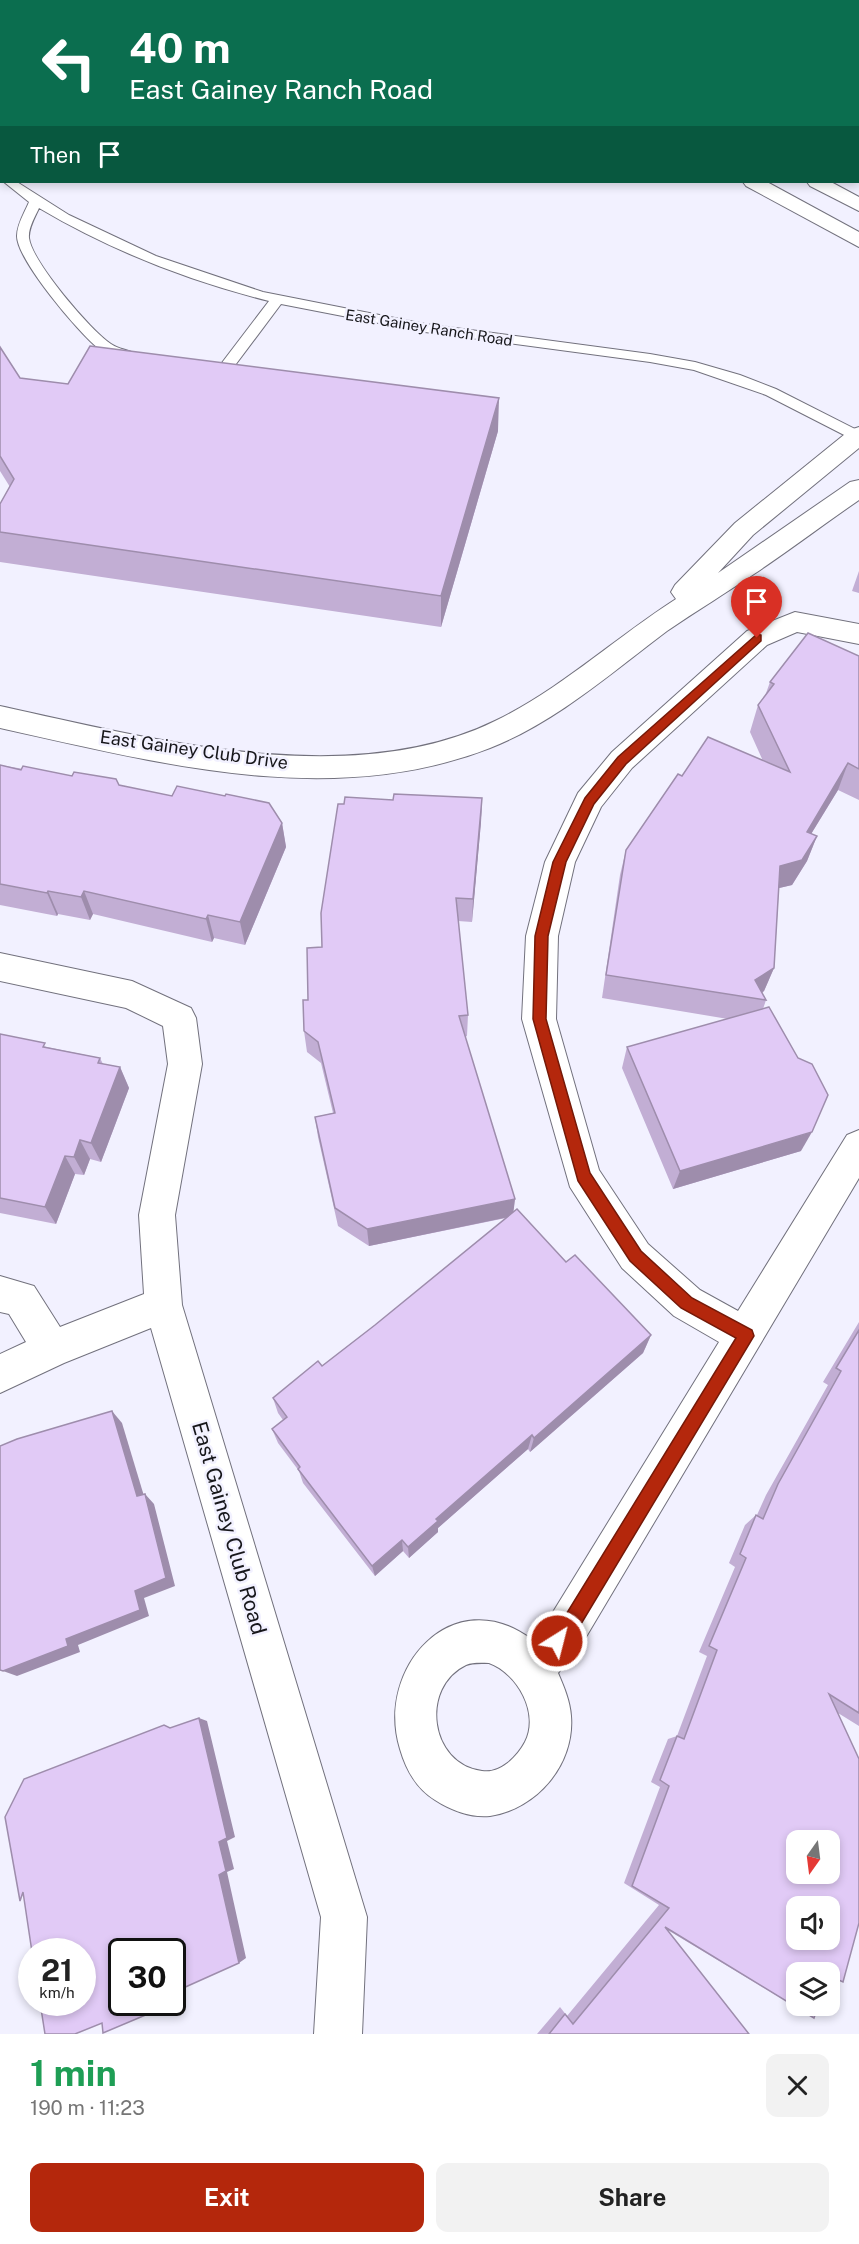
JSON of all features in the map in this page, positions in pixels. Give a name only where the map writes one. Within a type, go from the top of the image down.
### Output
[{"type":"street","points":[[755,183],[859,241]]},
{"type":"street","points":[[819,183],[859,205]]},
{"type":"street","name":"East Gainey Club Drive","points":[[644,635],[744,529],[858,436]]},
{"type":"street","name":"East Gainey Club Drive","points":[[0,717],[158,748],[254,763],[326,766],[393,762],[455,749],[503,730],[556,700],[644,635],[859,488]]},
{"type":"street","points":[[746,1336],[687,1303],[635,1256],[583,1176],[540,1019],[542,936],[560,862],[590,801],[622,760],[757,638],[795,622],[859,634]]},
{"type":"street","name":"East Gainey Club Road","points":[[0,967],[132,995],[179,1018],[185,1064],[157,1215],[163,1305],[344,1917],[338,2034]]},
{"type":"street","points":[[533,1670],[568,1627],[859,1146]]},
{"type":"street","points":[[0,1294],[21,1299],[52,1349]]},
{"type":"street","points":[[0,1374],[52,1349],[163,1305]]},
{"type":"lane","name":"East Gainey Ranch Road","points":[[11,183],[36,200],[139,254],[216,282],[277,300],[389,325],[699,367],[768,390],[858,436]]},
{"type":"lane","points":[[36,200],[22,237],[24,247],[37,268],[104,346],[124,355],[148,360]]},
{"type":"lane","points":[[192,365],[225,369],[236,351],[277,300]]},
{"type":"building","points":[[90,346],[499,398],[441,596],[0,532],[0,504],[14,479],[0,456],[0,347],[20,378],[68,384]]},
{"type":"building","points":[[808,633],[859,656],[859,769],[848,763],[807,832],[817,836],[802,860],[780,866],[774,968],[755,980],[766,1000],[606,975],[626,850],[678,774],[682,776],[708,737],[790,772],[758,705],[774,684],[770,682]]},
{"type":"building","points":[[0,765],[21,770],[23,766],[72,776],[74,772],[116,779],[119,785],[172,796],[177,786],[225,796],[226,794],[269,803],[282,823],[240,922],[208,915],[206,919],[84,891],[81,897],[0,884]]},
{"type":"building","points":[[394,794],[482,798],[473,899],[456,898],[468,1015],[459,1016],[515,1199],[367,1229],[335,1208],[315,1117],[335,1113],[318,1042],[304,1031],[303,1000],[308,1000],[307,948],[322,947],[321,913],[338,804],[344,804],[345,797],[393,800]]},
{"type":"building","points":[[769,1007],[798,1058],[812,1064],[828,1095],[812,1132],[680,1171],[627,1047]]},
{"type":"building","points":[[0,1034],[45,1043],[43,1047],[100,1058],[98,1063],[120,1067],[91,1143],[80,1140],[74,1157],[65,1156],[45,1207],[0,1198]]},
{"type":"building","points":[[517,1209],[566,1262],[575,1255],[651,1335],[534,1438],[532,1435],[436,1519],[438,1521],[408,1547],[402,1540],[372,1566],[298,1469],[300,1467],[272,1429],[287,1417],[273,1398],[318,1361],[322,1366],[375,1325]]},
{"type":"building","points":[[859,1330],[859,1713],[829,1694],[859,1759],[859,1923],[843,1982],[840,1981],[840,1962],[786,1962],[786,2001],[665,1927],[749,2034],[549,2034],[565,2014],[573,2024],[669,1908],[632,1886],[669,1786],[660,1780],[677,1736],[684,1739],[717,1650],[709,1646],[746,1558],[740,1554],[756,1515],[763,1519],[778,1484],[841,1371],[836,1368]]},
{"type":"building","points":[[112,1411],[137,1496],[145,1494],[166,1578],[135,1591],[140,1610],[66,1639],[68,1646],[3,1671],[0,1670],[0,1446]]},
{"type":"building","points":[[199,1718],[227,1838],[219,1842],[226,1871],[219,1875],[239,1963],[186,1987],[186,1938],[108,1938],[108,2016],[143,2016],[103,2033],[102,2023],[75,2034],[45,2034],[42,2016],[96,2016],[96,1938],[30,1938],[23,1892],[20,1901],[5,1817],[24,1779],[164,1725],[170,1728]]},
{"type":"route","points":[[557,1641],[568,1627],[746,1336],[687,1303],[635,1256],[583,1176],[540,1019],[542,936],[560,862],[590,801],[622,760],[757,638]]}]
